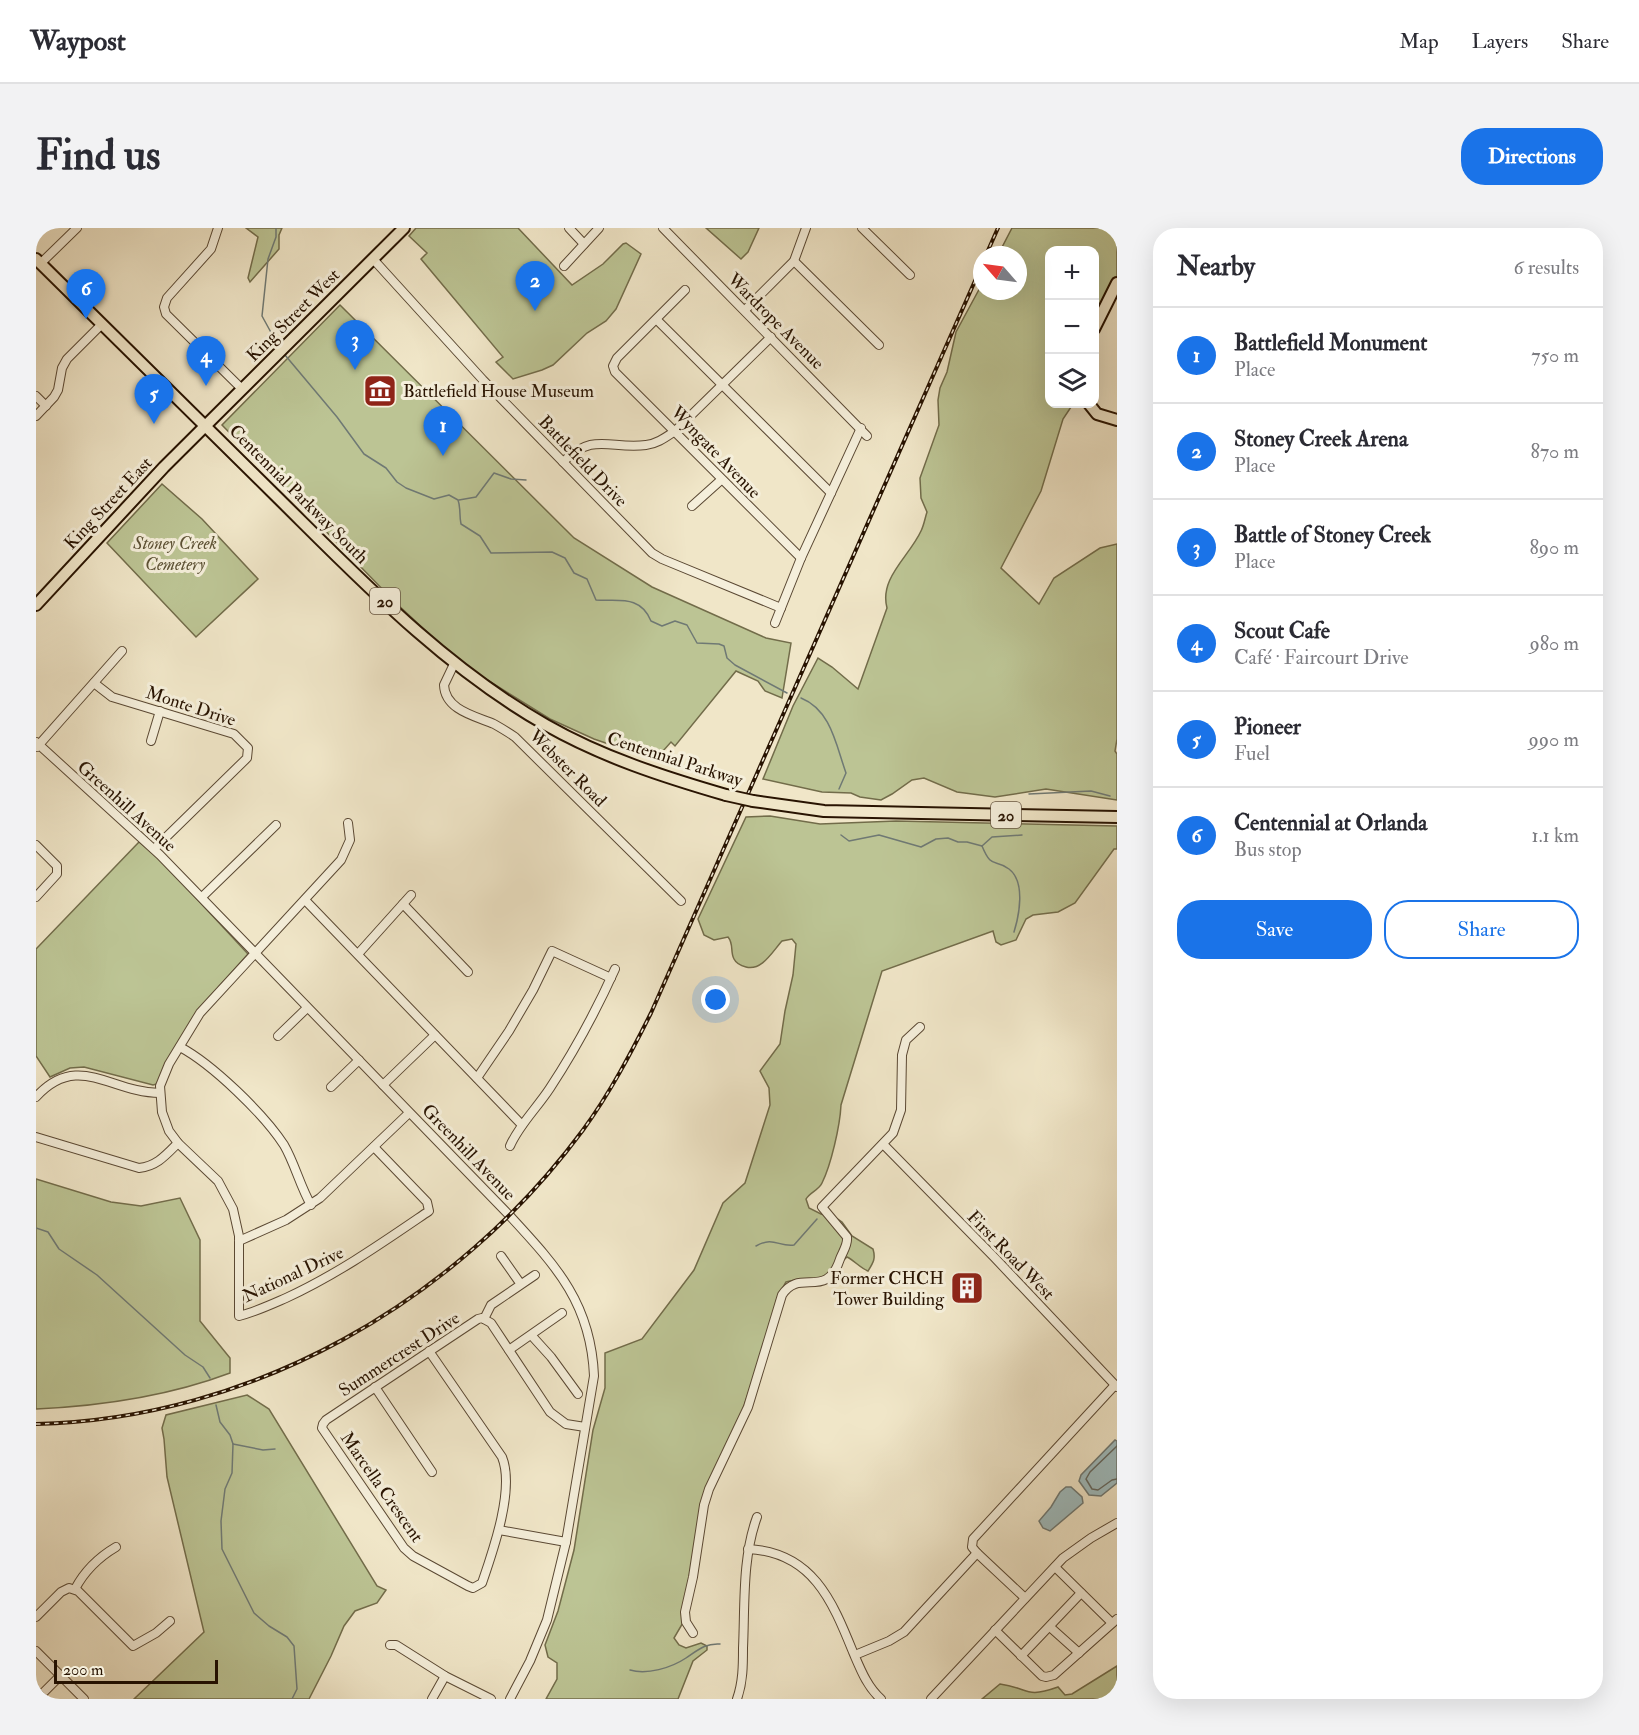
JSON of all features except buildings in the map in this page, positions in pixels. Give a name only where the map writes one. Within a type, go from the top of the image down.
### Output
[{"type":"main road","name":"King Street West","points":[[205,426],[404,228]]},
{"type":"main road","name":"Centennial Parkway South","points":[[38,262],[428,643],[509,703],[588,747]]},
{"type":"main road","points":[[1099,321],[1117,283]]},
{"type":"main road","points":[[1092,408],[1097,414],[1117,420]]},
{"type":"main road","name":"King Street East","points":[[36,605],[205,426]]},
{"type":"main road","name":"Centennial Parkway","points":[[588,747],[640,768],[726,795],[824,811],[1117,817]]},
{"type":"street","points":[[38,262],[77,228]]},
{"type":"street","points":[[217,228],[211,249],[167,297],[164,307],[166,314],[242,389]]},
{"type":"street","points":[[568,228],[584,244]]},
{"type":"street","points":[[564,266],[599,228]]},
{"type":"street","name":"Wardrope Avenue","points":[[663,228],[867,436]]},
{"type":"street","points":[[745,310],[794,261],[806,228]]},
{"type":"street","points":[[862,228],[910,275]]},
{"type":"street","name":"Battlefield Drive","points":[[373,259],[483,380],[652,553],[781,608]]},
{"type":"street","points":[[794,261],[879,345]]},
{"type":"street","points":[[685,290],[657,320],[831,493]]},
{"type":"street","name":"Wyngate Avenue","points":[[657,320],[617,358],[613,366],[615,372],[801,558]]},
{"type":"street","points":[[36,416],[58,390],[62,368],[67,359],[102,324]]},
{"type":"street","points":[[563,462],[582,447],[594,444],[647,445],[659,442],[675,431],[771,337]]},
{"type":"street","points":[[36,396],[46,405]]},
{"type":"street","points":[[775,623],[801,558],[861,428]]},
{"type":"street","points":[[692,506],[721,480]]},
{"type":"street","points":[[37,745],[123,651]]},
{"type":"street","name":"Webster Road","points":[[454,664],[444,685],[449,700],[468,714],[493,724],[515,737],[681,901]]},
{"type":"street","name":"Monte Drive","points":[[94,683],[112,697],[234,734],[244,743],[249,754],[244,762],[154,849]]},
{"type":"street","points":[[151,741],[160,711]]},
{"type":"street","name":"Greenhill Avenue","points":[[37,745],[154,849],[202,897],[552,1262],[576,1302],[586,1324],[593,1350],[594,1376],[566,1542],[548,1620],[510,1699]]},
{"type":"street","name":"National Drive","points":[[348,823],[350,840],[341,860],[256,955],[200,1013],[163,1075],[160,1102],[165,1122],[178,1143],[209,1172],[226,1194],[235,1215],[239,1241],[239,1316],[254,1312],[315,1285],[355,1262],[429,1211],[427,1202],[374,1147]]},
{"type":"street","points":[[202,897],[276,825]]},
{"type":"street","points":[[36,845],[57,866],[58,870],[36,897]]},
{"type":"street","points":[[357,954],[411,895]]},
{"type":"street","points":[[305,900],[522,1125]]},
{"type":"street","points":[[403,904],[468,972]]},
{"type":"street","points":[[477,1078],[510,1031],[552,951],[611,978]]},
{"type":"street","points":[[510,1146],[522,1125],[548,1092],[573,1053],[615,969]]},
{"type":"street","points":[[278,1036],[308,1008]]},
{"type":"street","points":[[693,1633],[686,1622],[685,1612],[704,1505],[709,1489],[748,1407],[781,1297],[790,1286],[803,1282],[823,1281],[836,1270],[847,1244],[847,1237],[822,1207],[892,1133],[901,1110],[902,1055],[906,1040],[920,1027]]},
{"type":"street","points":[[383,1085],[435,1035]]},
{"type":"street","points":[[180,1047],[213,1069],[271,1127],[284,1146],[311,1204]]},
{"type":"street","points":[[331,1087],[359,1060]]},
{"type":"street","points":[[36,1097],[49,1084],[72,1075],[87,1075],[137,1090],[160,1093]]},
{"type":"street","points":[[239,1241],[286,1220],[325,1195],[409,1113]]},
{"type":"street","points":[[36,1137],[139,1168],[152,1166],[159,1162],[178,1143]]},
{"type":"street","name":"First Road West","points":[[882,1144],[994,1257],[1116,1386]]},
{"type":"street","points":[[501,1256],[520,1283]]},
{"type":"street","points":[[484,1319],[491,1305],[520,1283],[535,1275]]},
{"type":"street","points":[[509,1350],[562,1313]]},
{"type":"street","name":"Summercrest Drive","points":[[323,1424],[478,1319],[484,1319],[490,1322],[550,1412],[566,1424],[585,1427]]},
{"type":"street","points":[[532,1335],[578,1394]]},
{"type":"street","name":"Marcella Crescent","points":[[323,1424],[322,1428],[404,1548],[413,1556],[468,1586],[473,1588],[482,1583],[499,1530],[507,1476],[504,1462],[429,1351]]},
{"type":"street","points":[[1025,1598],[976,1553],[972,1547],[976,1534],[1116,1386]]},
{"type":"street","points":[[375,1387],[432,1472]]},
{"type":"street","points":[[737,1699],[742,1678],[748,1549],[757,1517]]},
{"type":"street","points":[[931,1699],[1055,1567],[1075,1549],[1117,1523]]},
{"type":"street","points":[[499,1530],[566,1542]]},
{"type":"street","points":[[75,1589],[79,1580],[101,1557],[116,1547]]},
{"type":"street","points":[[748,1549],[764,1550],[785,1557],[798,1564],[811,1576],[833,1605],[869,1684],[881,1699]]},
{"type":"street","points":[[855,1655],[904,1632],[976,1553]]},
{"type":"street","points":[[995,1630],[1042,1676],[1046,1677],[1054,1675],[1115,1621],[1081,1593],[1055,1567]]},
{"type":"street","points":[[36,1617],[62,1590],[69,1588],[75,1589],[133,1646],[156,1633],[170,1621]]},
{"type":"street","points":[[1021,1656],[1081,1593]]},
{"type":"street","points":[[1050,1627],[1079,1653]]},
{"type":"street","points":[[390,1645],[396,1645],[445,1676],[491,1699]]},
{"type":"street","points":[[36,1651],[84,1699]]},
{"type":"street","points":[[37,1699],[61,1675]]},
{"type":"street","points":[[432,1699],[445,1676]]},
{"type":"green space","points":[[246,228],[282,228],[279,235],[279,249],[250,282],[248,278],[258,237]]},
{"type":"green space","points":[[416,228],[518,228],[572,285],[603,264],[623,244],[626,243],[641,254],[616,309],[606,321],[587,333],[553,365],[513,379],[496,362],[503,357],[421,259],[427,253],[409,236]]},
{"type":"green space","points":[[706,228],[759,228],[748,252],[741,259]]},
{"type":"green space","points":[[1012,228],[1117,228],[1117,277],[1111,284],[1099,310],[1099,246],[1045,246],[1045,408],[1070,408],[1063,419],[1041,491],[1001,568],[1039,604],[1054,578],[1100,548],[1117,544],[1117,739],[1115,751],[1117,754],[1117,800],[1046,789],[995,797],[957,792],[924,778],[912,780],[881,800],[860,797],[851,793],[822,792],[763,779],[793,706],[818,658],[858,689],[887,608],[887,587],[891,577],[916,541],[927,512],[921,498],[920,478],[939,425],[940,388],[947,372],[956,332],[973,300],[1027,300],[1027,246],[1003,246]]},
{"type":"green space","points":[[340,305],[574,538],[652,587],[766,638],[791,643],[782,698],[765,691],[758,681],[736,671],[675,746],[671,742],[655,760],[594,739],[550,719],[455,658],[397,604],[222,425]]},
{"type":"green space","name":"Stoney Creek Cemetery","points":[[162,484],[202,519],[258,579],[196,637],[107,543]]},
{"type":"green space","points":[[770,816],[820,824],[896,821],[1117,826],[1117,849],[1114,849],[1075,903],[1058,912],[1033,915],[1026,919],[1016,940],[1001,945],[996,942],[993,931],[882,971],[841,1105],[829,1166],[821,1185],[806,1199],[809,1208],[836,1218],[842,1222],[852,1236],[873,1249],[874,1261],[868,1271],[847,1257],[824,1276],[811,1280],[786,1282],[777,1298],[771,1325],[727,1457],[711,1490],[703,1515],[684,1621],[674,1638],[679,1645],[686,1648],[701,1643],[707,1646],[707,1650],[693,1661],[678,1699],[546,1699],[557,1679],[557,1663],[548,1657],[545,1645],[558,1611],[574,1550],[593,1430],[605,1388],[605,1353],[642,1339],[694,1270],[723,1203],[745,1183],[770,1105],[769,1088],[760,1071],[780,1044],[793,975],[796,944],[792,939],[782,941],[762,963],[746,967],[734,959],[728,937],[714,940],[704,935],[698,919],[746,817]]},
{"type":"green space","points":[[139,842],[157,856],[248,954],[201,1007],[165,1069],[161,1083],[153,1085],[84,1067],[70,1068],[50,1077],[36,1056],[36,949]]},
{"type":"green space","points":[[36,1179],[111,1202],[141,1206],[180,1198],[200,1240],[200,1321],[230,1358],[230,1373],[159,1394],[85,1405],[36,1409]]},
{"type":"green space","points":[[247,1395],[269,1409],[377,1586],[386,1590],[377,1603],[355,1611],[344,1626],[309,1699],[134,1699],[204,1632],[167,1477],[162,1428],[166,1415]]},
{"type":"green space","points":[[1117,1666],[1117,1699],[982,1699],[1000,1684],[1027,1692],[1039,1692],[1058,1687],[1065,1695],[1072,1694]]},
{"type":"water","points":[[1115,1440],[1117,1441],[1117,1483],[1101,1496],[1089,1495],[1079,1481],[1081,1475]]},
{"type":"water","points":[[1066,1487],[1071,1487],[1082,1497],[1083,1503],[1050,1531],[1043,1528],[1039,1521]]},
{"type":"waterway","points":[[276,228],[276,237],[268,259],[262,316],[279,347]]},
{"type":"waterway","points":[[285,355],[337,417],[364,454],[386,468],[397,482],[406,488],[434,499],[449,495],[458,500],[461,524],[480,536],[491,553],[552,552],[565,558],[574,573],[587,579],[596,600],[620,600],[634,603],[646,612],[651,621],[662,626],[675,621],[687,625],[697,643],[724,646],[727,658],[735,665],[787,693]]},
{"type":"waterway","points":[[459,500],[476,497],[494,473],[511,479],[526,480]]},
{"type":"waterway","points":[[801,698],[819,711],[831,730],[846,773],[839,789]]},
{"type":"waterway","points":[[1029,794],[1091,791],[1110,796]]},
{"type":"waterway","points":[[841,835],[849,841],[879,835],[921,847],[936,839],[948,838],[982,846],[992,837],[1022,835]]},
{"type":"waterway","points":[[982,846],[988,858],[1009,869],[1018,882],[1020,899],[1014,932]]},
{"type":"waterway","points":[[756,1246],[767,1242],[794,1245],[817,1219]]},
{"type":"waterway","points":[[36,1228],[48,1232],[59,1249],[97,1275],[185,1355],[203,1367],[210,1378]]},
{"type":"waterway","points":[[216,1405],[220,1422],[230,1435],[233,1444],[232,1473],[225,1489],[221,1521],[222,1549],[254,1613],[287,1637],[294,1646],[297,1689],[292,1699]]},
{"type":"waterway","points":[[233,1444],[263,1450],[275,1449]]},
{"type":"waterway","points":[[630,1670],[644,1672],[666,1668],[706,1646],[720,1644]]},
{"type":"railway","points":[[990,246],[998,228]]},
{"type":"railway","points":[[36,1424],[116,1417],[195,1400],[271,1374],[343,1340],[411,1297],[474,1248],[532,1192],[583,1130],[602,1102],[651,1013],[973,285]]},
{"type":"place","name":"Stoney Creek Arena","points":[[535,311]]},
{"type":"place","name":"Centennial at Orlanda","points":[[86,319]]},
{"type":"place","name":"Battle of Stoney Creek","points":[[355,370]]},
{"type":"place","name":"Scout Cafe","points":[[206,386]]},
{"type":"place","name":"Battlefield House Museum","points":[[380,391]]},
{"type":"place","name":"Pioneer","points":[[154,424]]},
{"type":"place","name":"Battlefield Monument","points":[[443,456]]},
{"type":"place","name":"Former CHCH Tower Building","points":[[967,1288]]}]
